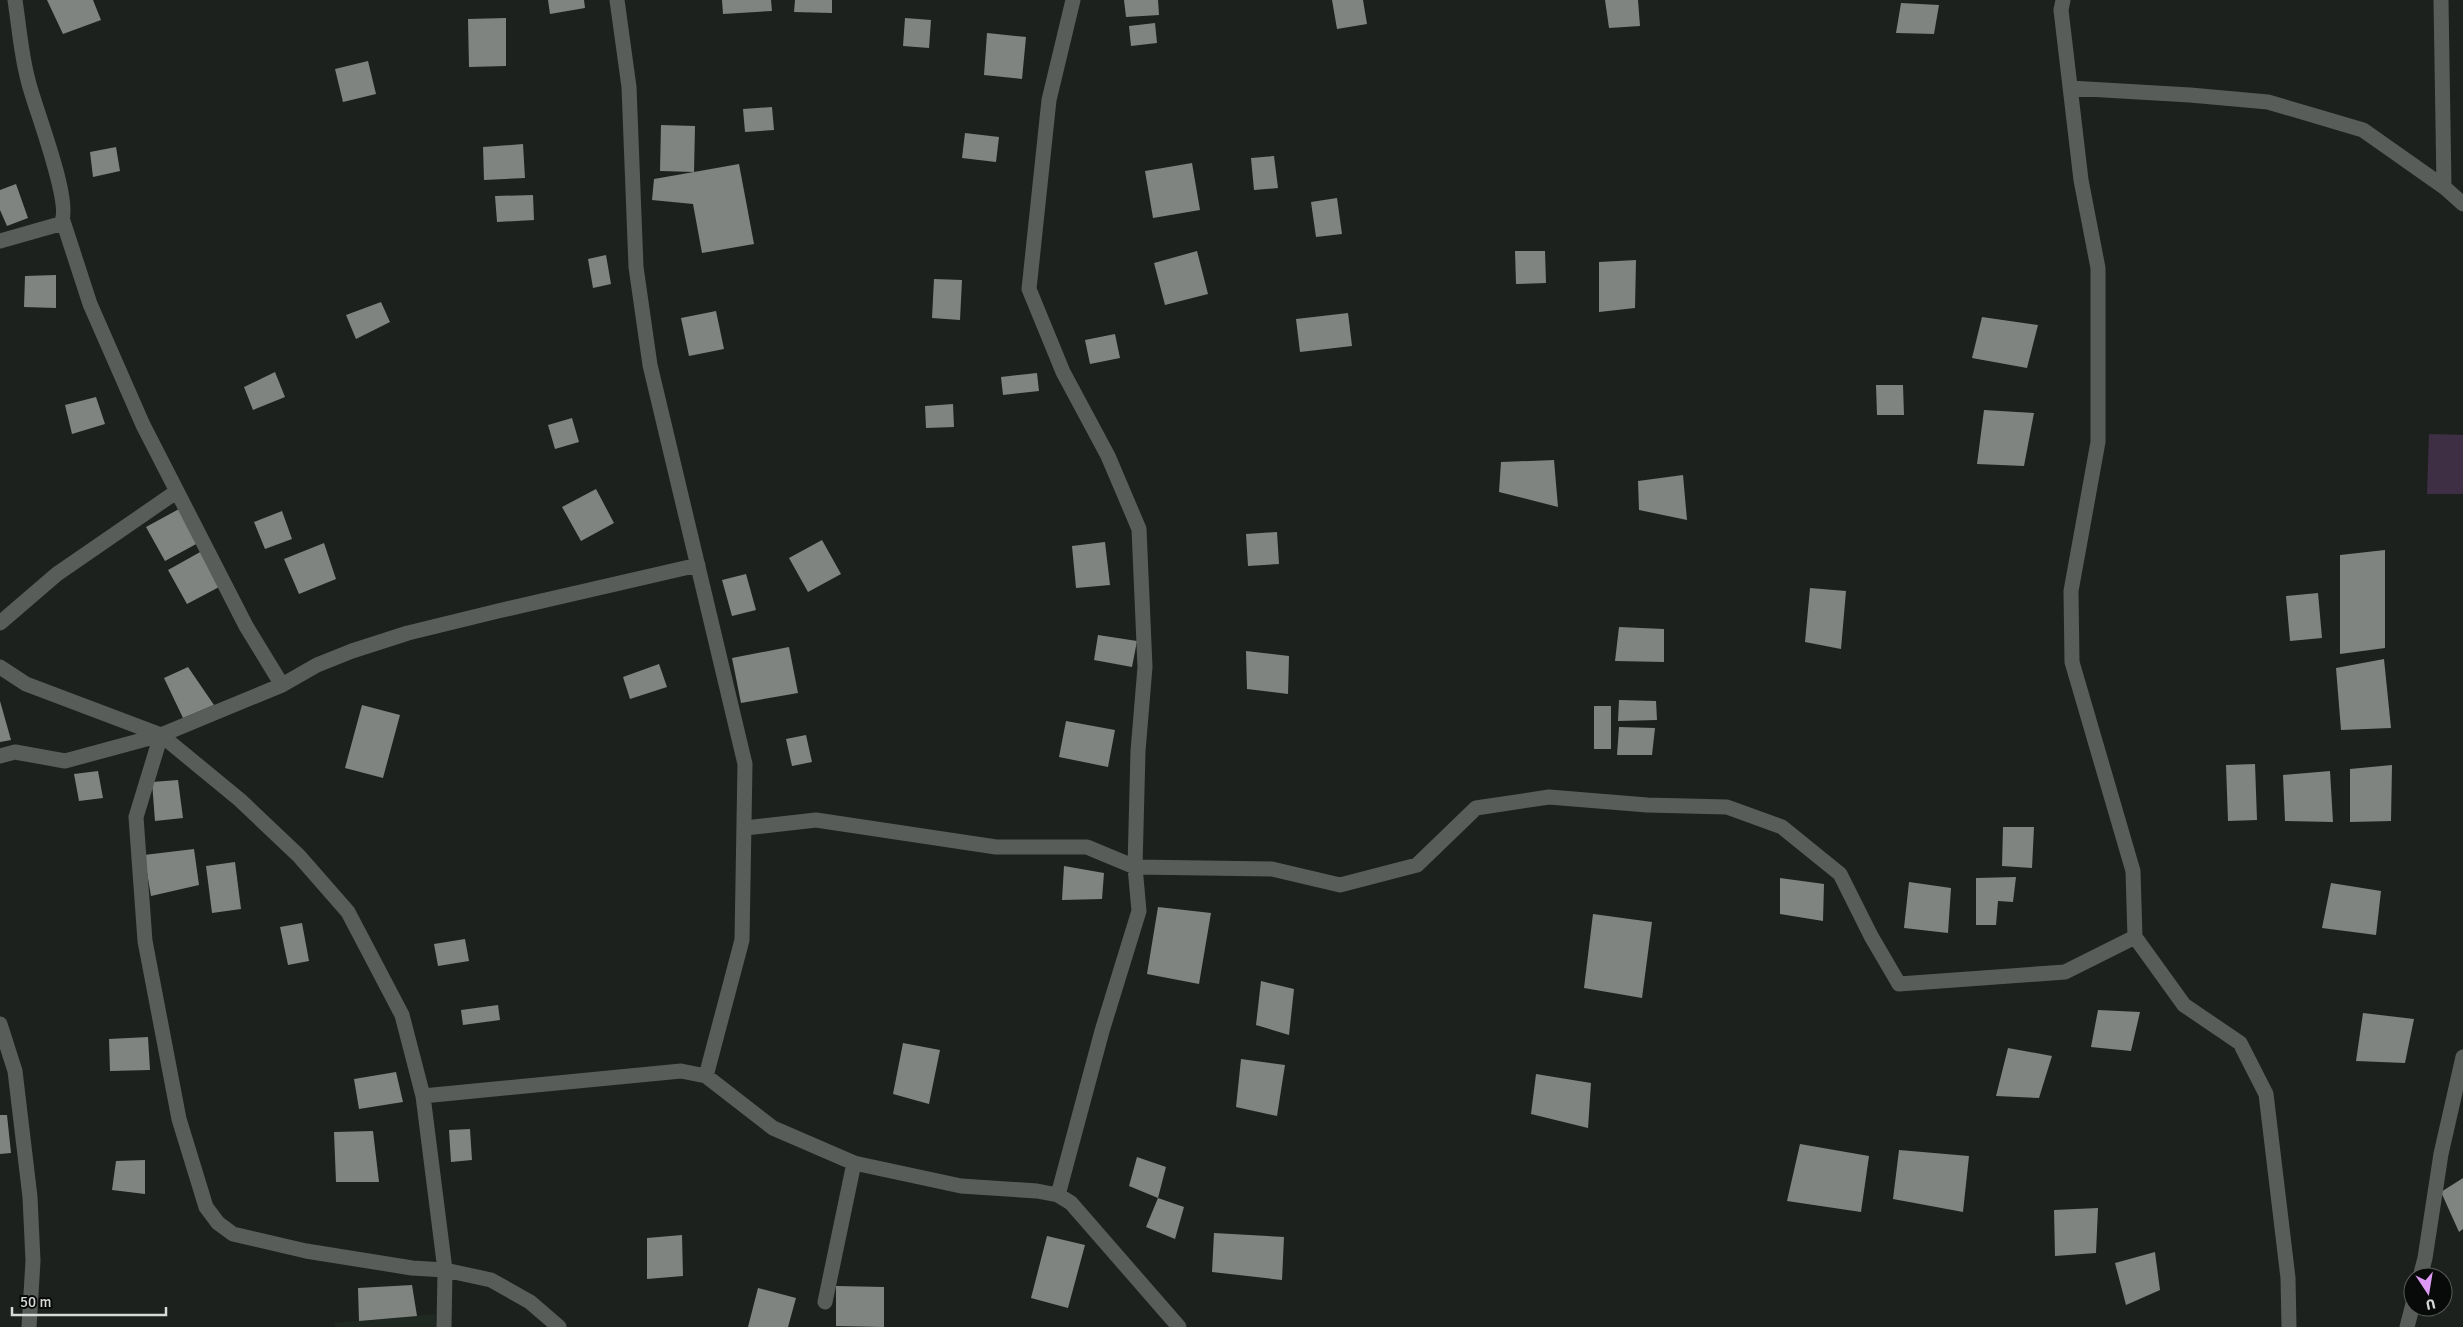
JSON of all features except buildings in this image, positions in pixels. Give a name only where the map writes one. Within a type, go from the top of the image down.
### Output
[{"type":"street","points":[[15,0],[28,80],[57,170],[63,221],[90,304],[143,425],[176,492],[246,626],[282,685]]},
{"type":"street","points":[[617,0],[629,87],[636,267],[650,365],[745,764],[742,940],[706,1076]]},
{"type":"street","points":[[1058,1195],[1102,1031],[1139,911],[1135,866],[1138,751],[1145,667],[1140,529],[1108,456],[1063,372],[1029,289],[1050,100],[1073,0]]},
{"type":"street","points":[[2063,0],[2061,10],[2081,180],[2098,268],[2098,442],[2071,591],[2072,662],[2133,870],[2135,936],[2184,1005],[2240,1043],[2266,1094],[2288,1278],[2289,1327]]},
{"type":"street","points":[[2441,0],[2444,187]]},
{"type":"street","points":[[2070,88],[2268,102],[2363,130],[2444,187],[2463,204]]},
{"type":"street","points":[[0,240],[60,224],[63,221]]},
{"type":"street","points":[[0,623],[57,574],[176,492]]},
{"type":"street","points":[[0,756],[15,752],[65,761],[161,735],[282,685],[317,665],[352,650],[408,633],[698,565]]},
{"type":"street","points":[[0,667],[26,684],[161,735],[240,800],[286,843],[348,912],[402,1016],[423,1096],[444,1270],[444,1327]]},
{"type":"street","points":[[161,735],[136,817],[145,941],[179,1119],[206,1207],[218,1223],[233,1234],[306,1251],[412,1268],[444,1270],[491,1280],[530,1302],[559,1327]]},
{"type":"street","points":[[745,828],[816,820],[996,847],[1087,847],[1135,866],[1272,869],[1340,885],[1417,865],[1476,808],[1549,797],[1647,805],[1727,807],[1782,827],[1840,874],[1871,936],[1899,984],[2066,972],[2135,936]]},
{"type":"street","points":[[0,1024],[15,1071],[30,1197],[33,1261],[29,1327]]},
{"type":"street","points":[[2423,1267],[2441,1154],[2463,1057]]},
{"type":"street","points":[[423,1096],[681,1071],[706,1076],[773,1128],[854,1163],[961,1186],[1037,1191],[1058,1195],[1071,1203],[1179,1327]]},
{"type":"street","points":[[825,1302],[854,1163]]},
{"type":"shaded area","points":[[2429,434],[2463,435],[2463,494],[2427,494]]},
{"type":"shaded area","points":[[435,1314],[436,1327],[335,1327],[335,1323]]}]
